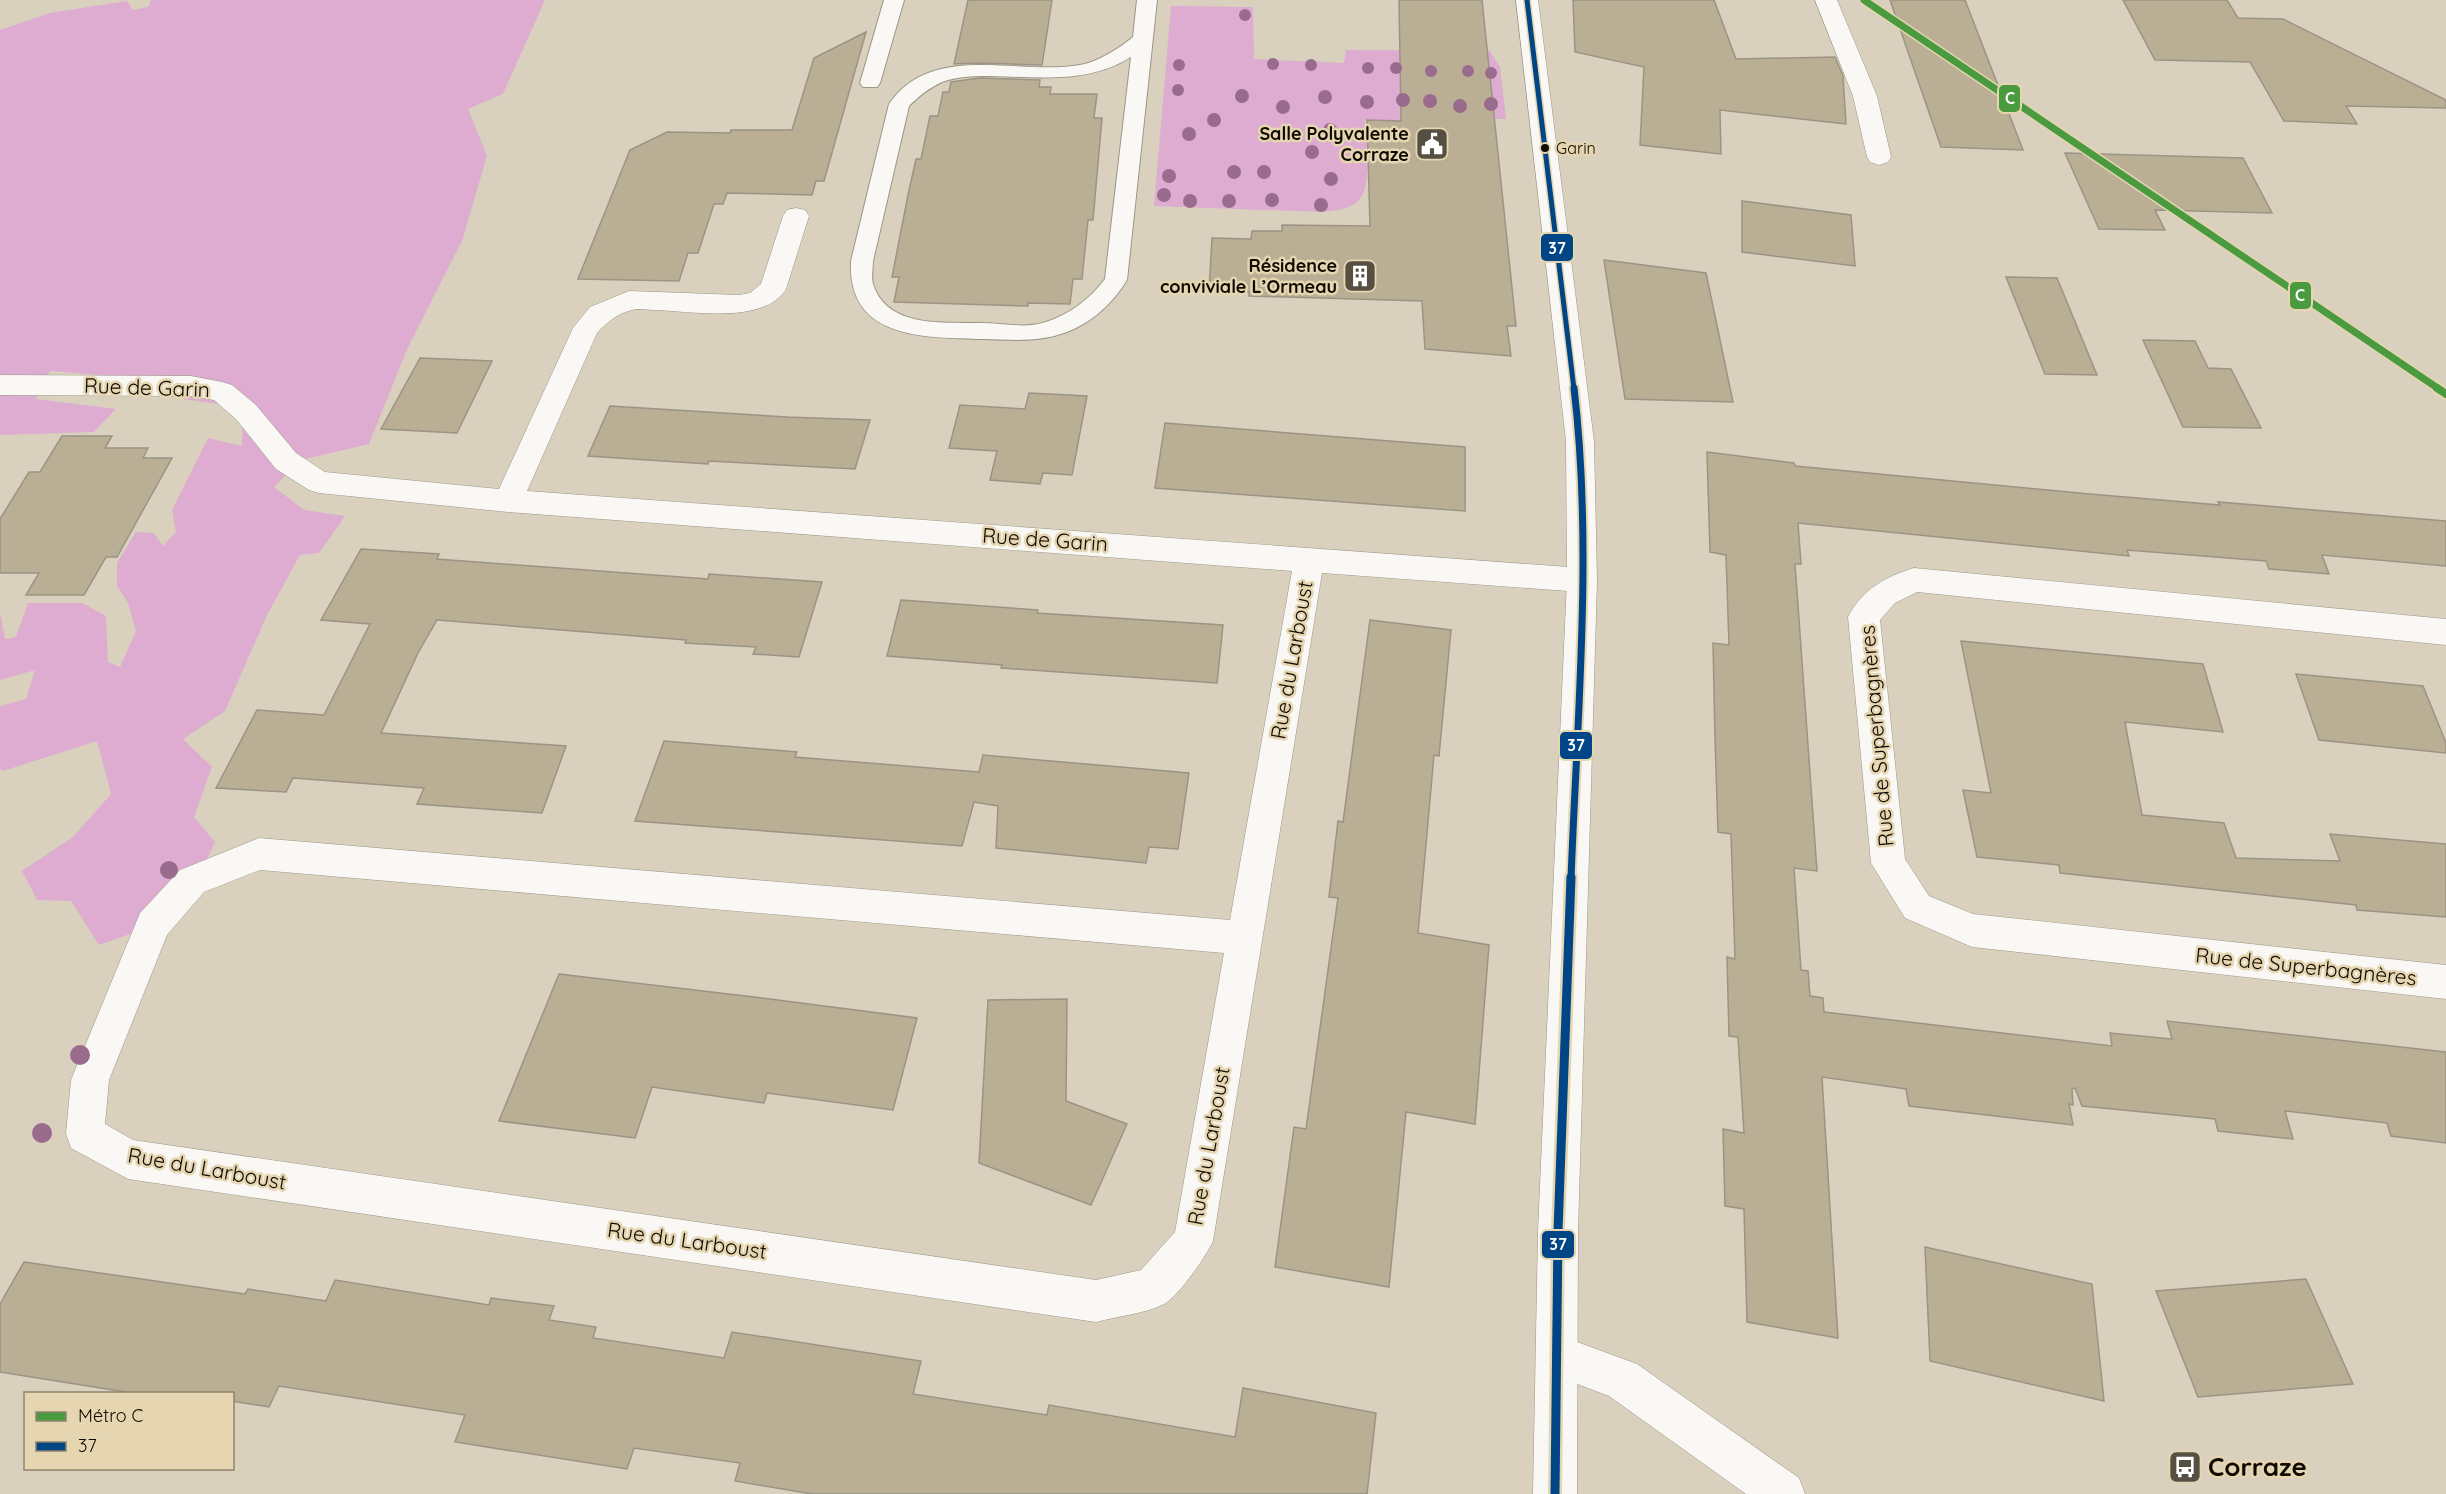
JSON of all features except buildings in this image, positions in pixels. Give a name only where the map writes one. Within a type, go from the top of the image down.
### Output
[{"type":"street","points":[[1527,0],[1580,441],[1582,580],[1558,1231],[1555,1494]]},
{"type":"street","points":[[1827,0],[1862,84],[1875,131],[1879,157]]},
{"type":"street","points":[[508,501],[586,328],[599,314],[629,300],[739,304],[759,300],[772,289],[796,216]]},
{"type":"street","name":"Rue de Garin","points":[[0,385],[191,386],[222,392],[246,412],[286,461],[319,482],[508,501],[1582,580]]},
{"type":"street","name":"Rue du Larboust","points":[[1245,938],[259,854],[192,881],[153,925],[90,1080],[85,1134],[128,1159],[1096,1302],[1153,1288],[1193,1241],[1245,938],[1309,560]]},
{"type":"street","name":"Rue de Superbagnères","points":[[2446,632],[1914,580],[1884,594],[1864,617],[1888,862],[1917,907],[1972,930],[2446,982]]},
{"type":"street","points":[[1558,1356],[1622,1379],[1783,1494]]},
{"type":"lane","points":[[870,83],[894,0]]},
{"type":"lane","points":[[1143,39],[1114,59],[1090,69],[1069,72],[975,69],[947,75],[909,92],[899,104],[862,261],[861,283],[872,305],[894,321],[923,331],[1041,332],[1085,313],[1106,296],[1116,280],[1143,39],[1147,0]]},
{"type":"shaded area","points":[[151,0],[545,0],[503,94],[468,109],[487,156],[462,241],[408,347],[369,444],[301,460],[274,487],[304,510],[345,516],[319,553],[300,555],[267,615],[225,711],[183,739],[212,767],[194,817],[215,842],[178,917],[99,945],[71,901],[37,900],[22,871],[73,837],[111,794],[97,741],[3,771],[0,769],[0,706],[26,699],[35,670],[0,680],[0,612],[5,639],[16,637],[28,603],[82,603],[106,616],[108,662],[120,667],[136,631],[128,603],[117,586],[117,563],[136,532],[154,533],[163,546],[176,532],[172,510],[208,438],[242,446],[243,414],[220,404],[167,397],[160,380],[50,371],[36,399],[116,409],[94,432],[0,435],[0,30],[50,13],[127,1],[133,10],[148,7]]},
{"type":"shaded area","points":[[1171,6],[1253,7],[1254,59],[1344,63],[1346,50],[1490,51],[1500,67],[1506,119],[1414,117],[1414,121],[1365,120],[1368,164],[1365,187],[1356,203],[1345,208],[1324,212],[1154,206]]},
{"type":"metro line","name":"C","points":[[1864,0],[2446,394]]},
{"type":"transit line","name":"37","points":[[1527,0],[1580,441],[1582,580],[1558,1231],[1555,1494]]},
{"type":"place","name":"Salle Polyvalente Corraze","points":[[1432,144]]},
{"type":"place","name":"Garin","points":[[1545,148]]},
{"type":"place","name":"Résidence conviviale L’Ormeau","points":[[1360,276]]},
{"type":"place","name":"Corraze","points":[[2185,1467]]}]
